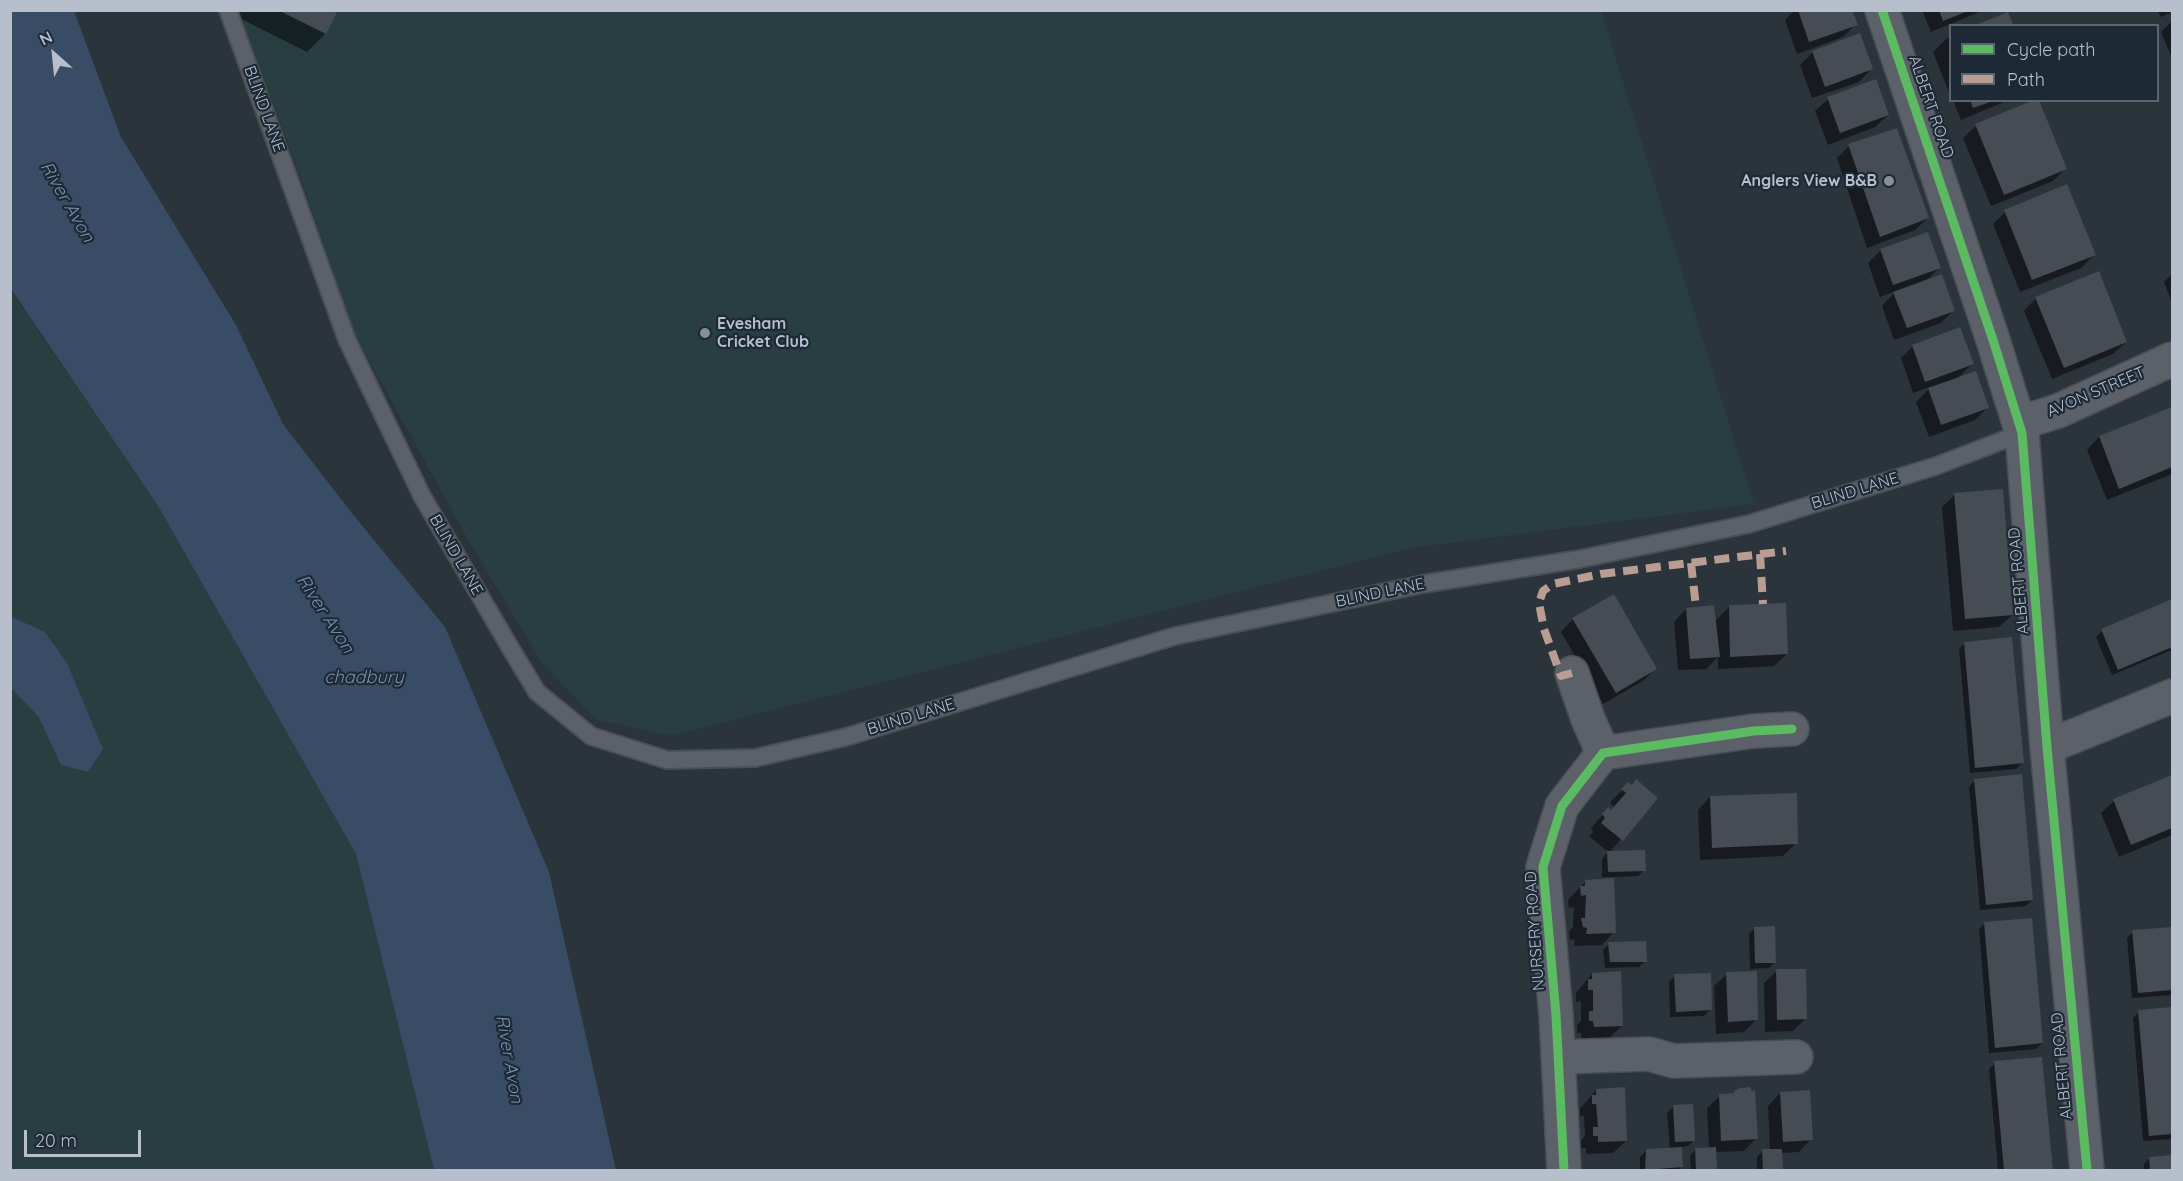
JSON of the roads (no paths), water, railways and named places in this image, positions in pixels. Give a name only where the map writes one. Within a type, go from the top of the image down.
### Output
[{"type":"street","name":"ALBERT ROAD","points":[[1882,10],[2021,428],[2047,747],[2086,1170]]},
{"type":"street","name":"AVON STREET","points":[[2021,428],[2172,359]]},
{"type":"street","points":[[1572,674],[1603,753],[1754,731],[1792,729]]},
{"type":"street","points":[[2047,747],[2172,696]]},
{"type":"street","name":"NURSERY ROAD","points":[[1564,1170],[1558,1057],[1543,867],[1563,806],[1603,753]]},
{"type":"street","points":[[1558,1057],[1649,1054],[1674,1061],[1796,1057]]},
{"type":"lane","name":"BLIND LANE","points":[[228,10],[347,340],[422,496],[537,692],[591,736],[667,760],[755,758],[846,736],[1175,636],[1423,584],[1580,559],[1749,524],[1936,466],[2021,428]]},
{"type":"water","name":"chadbury","points":[[10,11],[74,11],[121,137],[236,325],[283,424],[445,627],[549,872],[616,1170],[434,1170],[356,854],[158,506],[11,289]]},
{"type":"water","points":[[10,616],[45,632],[67,663],[103,749],[88,772],[61,765],[38,716],[11,688]]},
{"type":"place","name":"Anglers View B&B","points":[[1889,181]]},
{"type":"place","name":"Evesham Cricket Club","points":[[705,333]]},
{"type":"water label","name":"River Avon","points":[[67,202]]},
{"type":"water label","name":"River Avon","points":[[325,614]]},
{"type":"water label","name":"River Avon","points":[[509,1059]]}]
